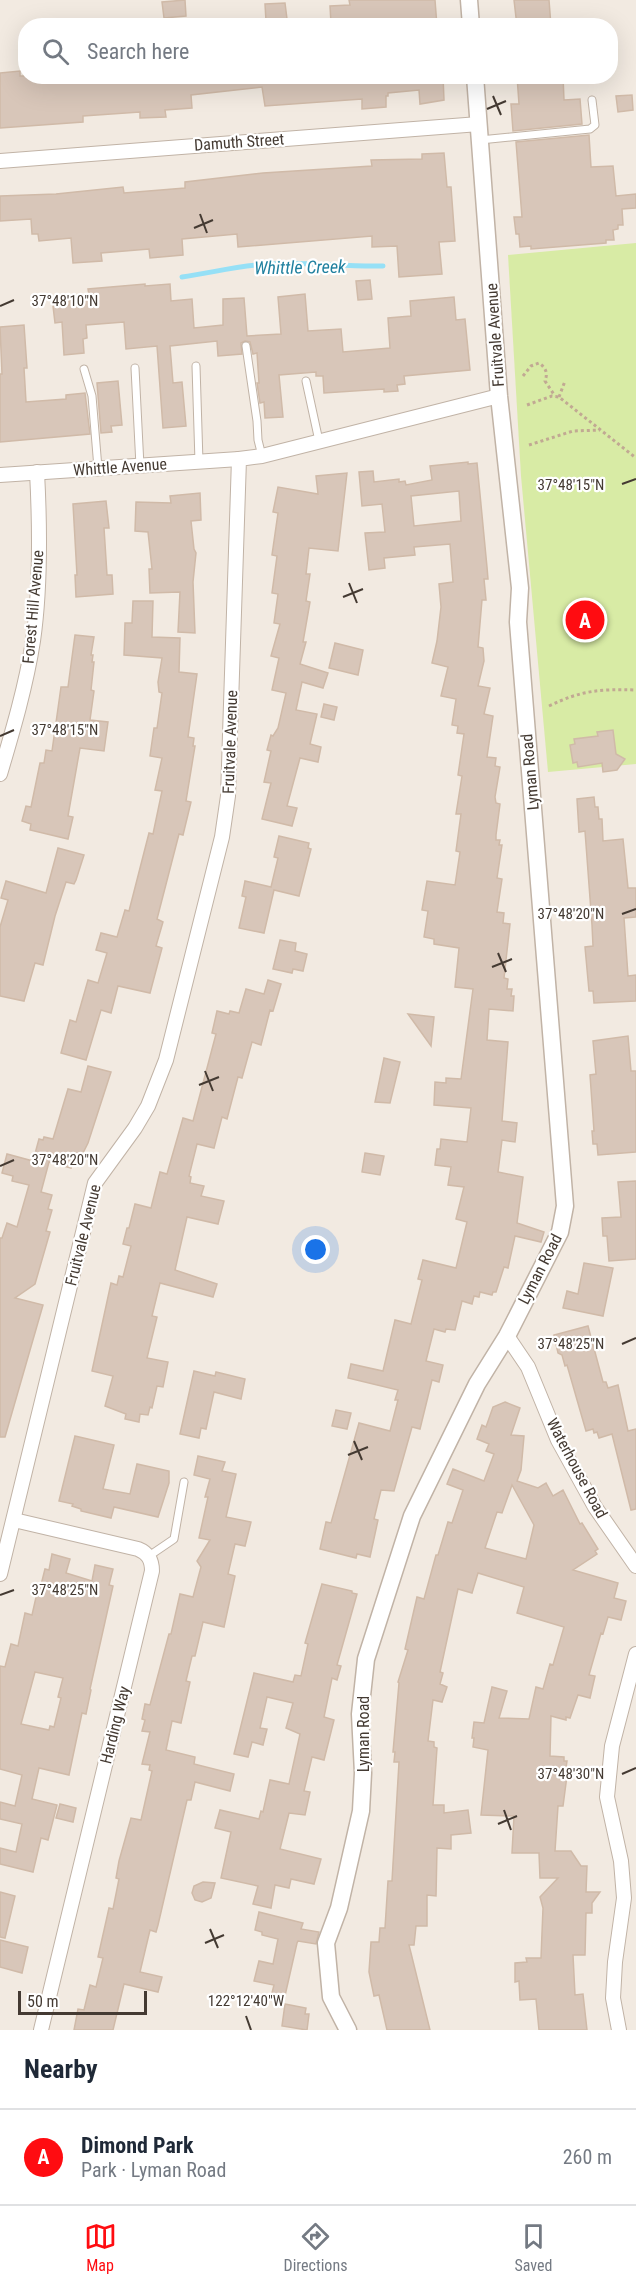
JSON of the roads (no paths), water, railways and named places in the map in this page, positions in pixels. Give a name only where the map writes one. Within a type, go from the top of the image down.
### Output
[{"type":"street","points":[[469,0],[470,18]]},
{"type":"street","name":"Fruitvale Avenue","points":[[0,1574],[95,1183],[135,1128],[158,1083],[173,1038],[222,837],[228,796],[239,459],[262,456],[499,396],[476,84]]},
{"type":"street","name":"Damuth Street","points":[[0,161],[480,132]]},
{"type":"street","name":"Lyman Road","points":[[348,2030],[331,1996],[326,1943],[339,1908],[361,1811],[363,1773],[360,1714],[366,1659],[412,1516],[477,1383],[507,1336],[560,1232],[565,1206],[518,622],[520,588],[499,396]]},
{"type":"street","name":"Whittle Avenue","points":[[0,475],[239,459]]},
{"type":"street","name":"Forest Hill Avenue","points":[[0,774],[26,680],[33,641],[39,557],[37,472]]},
{"type":"street","name":"Waterhouse Road","points":[[507,1336],[528,1367],[558,1440],[590,1497],[636,1566]]},
{"type":"street","points":[[14,1520],[138,1549],[149,1556]]},
{"type":"street","name":"Harding Way","points":[[41,2030],[152,1571],[149,1556]]},
{"type":"street","points":[[619,2030],[613,1998],[615,1962],[624,1898],[621,1861],[607,1797],[612,1746],[636,1654]]},
{"type":"street","points":[[621,1926],[636,1927]]},
{"type":"lane","points":[[480,132],[590,129],[595,125],[592,100]]},
{"type":"lane","points":[[246,346],[262,456]]},
{"type":"lane","points":[[196,366],[199,462]]},
{"type":"lane","points":[[135,368],[140,465]]},
{"type":"lane","points":[[84,369],[92,396],[98,468]]},
{"type":"lane","points":[[306,381],[319,441]]},
{"type":"lane","points":[[149,1556],[174,1539],[184,1482]]},
{"type":"waterway","name":"Whittle Creek","points":[[182,277],[237,267],[270,264],[383,266]]},
{"type":"place","name":"Dimond Park","points":[[585,620]]}]
